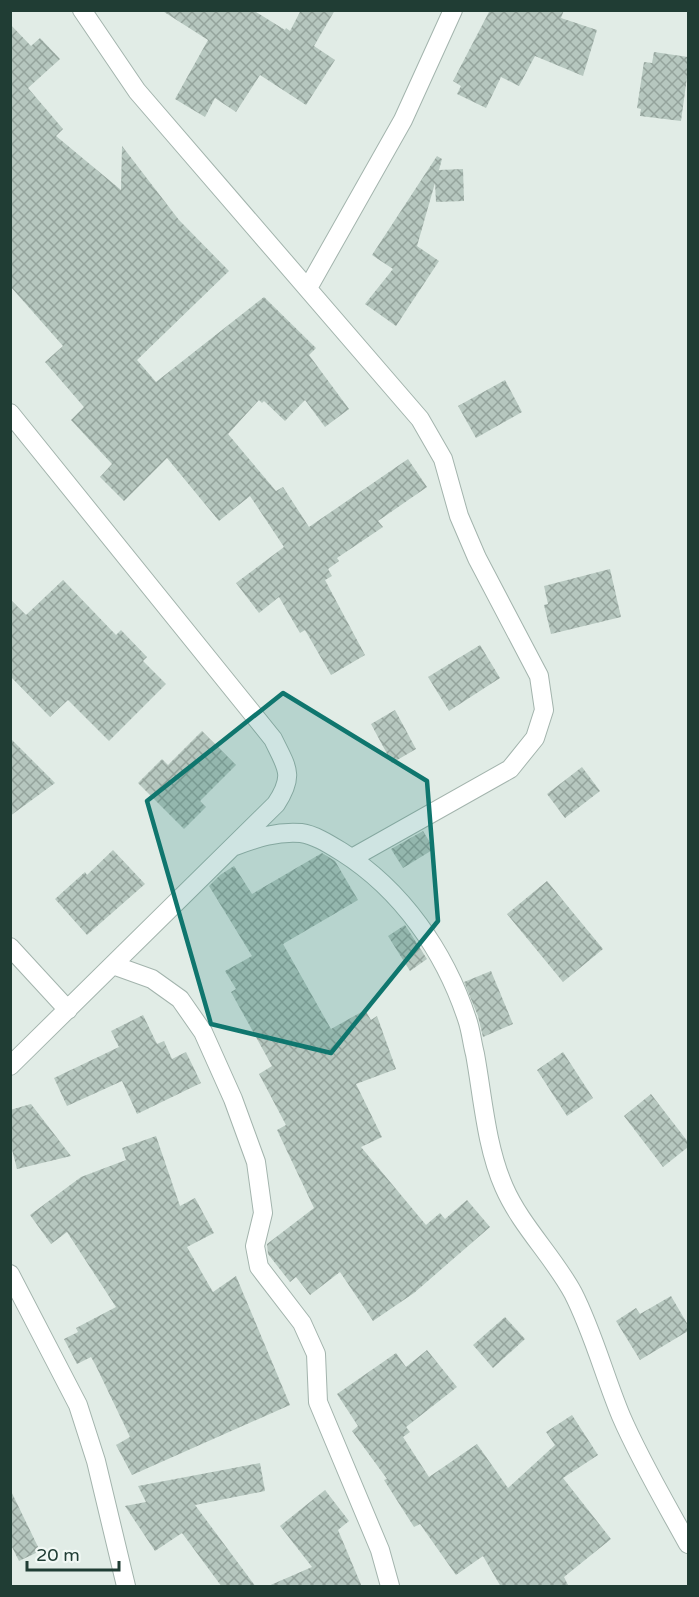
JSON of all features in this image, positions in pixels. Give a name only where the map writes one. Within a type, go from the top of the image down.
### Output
[{"type":"street","points":[[82,10],[137,91],[420,419],[443,459],[459,516],[477,558],[539,676],[544,710],[535,738],[510,769],[352,858]]},
{"type":"street","points":[[308,288],[403,120],[453,10]]},
{"type":"street","points":[[10,413],[273,739],[287,767],[286,788],[276,804],[10,1066]]},
{"type":"street","points":[[235,846],[272,833],[302,833],[325,841],[352,858],[377,878],[406,908],[424,932],[444,963],[468,1021],[488,1130],[499,1175],[512,1205],[573,1293],[640,1457],[688,1544]]},
{"type":"street","points":[[10,947],[68,1010]]},
{"type":"street","points":[[114,965],[152,979],[180,999],[203,1032],[233,1099],[256,1162],[263,1213],[255,1246],[259,1268],[302,1323],[316,1354],[318,1402],[381,1550],[390,1587]]},
{"type":"street","points":[[10,1274],[78,1405],[96,1461],[126,1587]]},
{"type":"highlighted area","points":[[283,693],[427,781],[438,921],[331,1053],[211,1024],[147,801]]},
{"type":"building","points":[[161,10],[253,10],[290,31],[301,10],[335,10],[314,46],[335,60],[306,105],[260,75],[236,112],[215,98],[205,117],[175,99],[208,40]]},
{"type":"building","points":[[490,10],[564,10],[561,18],[597,30],[583,76],[535,56],[519,86],[501,77],[486,108],[457,94],[461,86],[453,81]]},
{"type":"building","points":[[10,24],[31,46],[40,38],[60,59],[28,88],[63,129],[56,136],[121,190],[122,146],[179,220],[229,271],[137,360],[156,382],[264,297],[316,348],[309,355],[349,409],[325,427],[305,400],[285,421],[264,401],[262,403],[259,400],[228,434],[276,491],[283,487],[309,527],[408,459],[427,487],[378,521],[383,527],[337,558],[339,561],[328,569],[332,576],[325,580],[365,655],[331,675],[305,630],[300,633],[279,597],[259,613],[236,583],[284,547],[250,496],[219,521],[167,458],[124,501],[100,477],[112,464],[71,420],[84,407],[45,362],[63,346],[10,286]]},
{"type":"building","points":[[654,52],[688,57],[681,121],[640,116],[641,109],[637,108],[644,62],[652,63]]},
{"type":"building","points":[[437,156],[442,159],[439,170],[463,169],[464,201],[436,202],[435,183],[417,246],[439,261],[396,326],[365,304],[393,269],[372,255]]},
{"type":"building","points":[[505,380],[522,412],[476,438],[458,406]]},
{"type":"building","points":[[610,569],[621,617],[551,634],[544,605],[548,604],[544,586]]},
{"type":"building","points":[[63,580],[116,635],[121,630],[147,657],[143,661],[166,684],[109,741],[68,700],[50,717],[10,676],[10,599],[26,615]]},
{"type":"building","points":[[480,645],[500,678],[449,711],[428,677]]},
{"type":"building","points":[[395,710],[416,749],[392,763],[371,724]]},
{"type":"building","points":[[202,731],[236,765],[200,801],[206,807],[184,829],[138,783],[162,759],[168,765]]},
{"type":"building","points":[[10,738],[55,783],[10,816]]},
{"type":"building","points":[[582,767],[600,791],[565,818],[547,794]]},
{"type":"building","points":[[423,831],[434,849],[403,868],[391,849]]},
{"type":"building","points":[[113,850],[145,884],[87,935],[55,899],[85,872],[87,875]]},
{"type":"building","points":[[322,853],[335,861],[358,900],[283,944],[331,1029],[365,1010],[371,1020],[377,1016],[396,1069],[356,1084],[382,1137],[361,1147],[426,1225],[440,1213],[445,1219],[467,1200],[490,1227],[414,1293],[373,1321],[340,1272],[310,1295],[296,1277],[290,1282],[268,1254],[267,1244],[314,1208],[277,1130],[286,1125],[259,1074],[272,1066],[231,992],[236,989],[225,971],[252,956],[209,886],[234,866],[252,894]]},
{"type":"building","points":[[547,881],[603,949],[563,982],[507,914]]},
{"type":"building","points":[[405,925],[427,959],[410,971],[388,936]]},
{"type":"building","points":[[491,971],[513,1024],[483,1037],[478,1016],[464,982]]},
{"type":"building","points":[[143,1015],[157,1044],[164,1041],[172,1059],[186,1052],[201,1083],[137,1114],[122,1081],[67,1106],[54,1078],[119,1047],[111,1031]]},
{"type":"building","points":[[563,1052],[593,1098],[567,1116],[537,1070]]},
{"type":"building","points":[[651,1094],[688,1142],[688,1147],[663,1167],[624,1116]]},
{"type":"building","points":[[31,1104],[71,1156],[17,1169],[10,1142],[10,1110]]},
{"type":"building","points":[[156,1136],[180,1206],[195,1198],[214,1233],[187,1247],[213,1292],[236,1276],[290,1405],[132,1475],[116,1445],[130,1437],[96,1366],[91,1357],[77,1364],[64,1339],[78,1332],[76,1328],[116,1307],[67,1232],[51,1244],[30,1215],[81,1177],[126,1160],[122,1148]]},
{"type":"building","points":[[671,1296],[688,1325],[688,1331],[640,1360],[616,1321],[636,1308],[640,1314]]},
{"type":"building","points":[[505,1317],[525,1339],[493,1368],[473,1345]]},
{"type":"building","points":[[427,1350],[457,1387],[406,1427],[410,1432],[403,1437],[429,1477],[477,1444],[508,1488],[555,1445],[546,1432],[572,1415],[598,1455],[563,1478],[611,1539],[564,1577],[569,1587],[501,1587],[483,1556],[456,1575],[420,1524],[414,1527],[384,1480],[387,1479],[352,1431],[358,1426],[337,1394],[396,1353],[406,1367]]},
{"type":"building","points":[[260,1463],[265,1491],[195,1505],[256,1587],[222,1587],[182,1533],[155,1551],[125,1506],[146,1502],[138,1486]]},
{"type":"building","points":[[10,1489],[40,1551],[19,1561],[10,1543]]},
{"type":"building","points":[[325,1490],[349,1521],[338,1530],[362,1587],[266,1587],[312,1567],[280,1526]]}]
